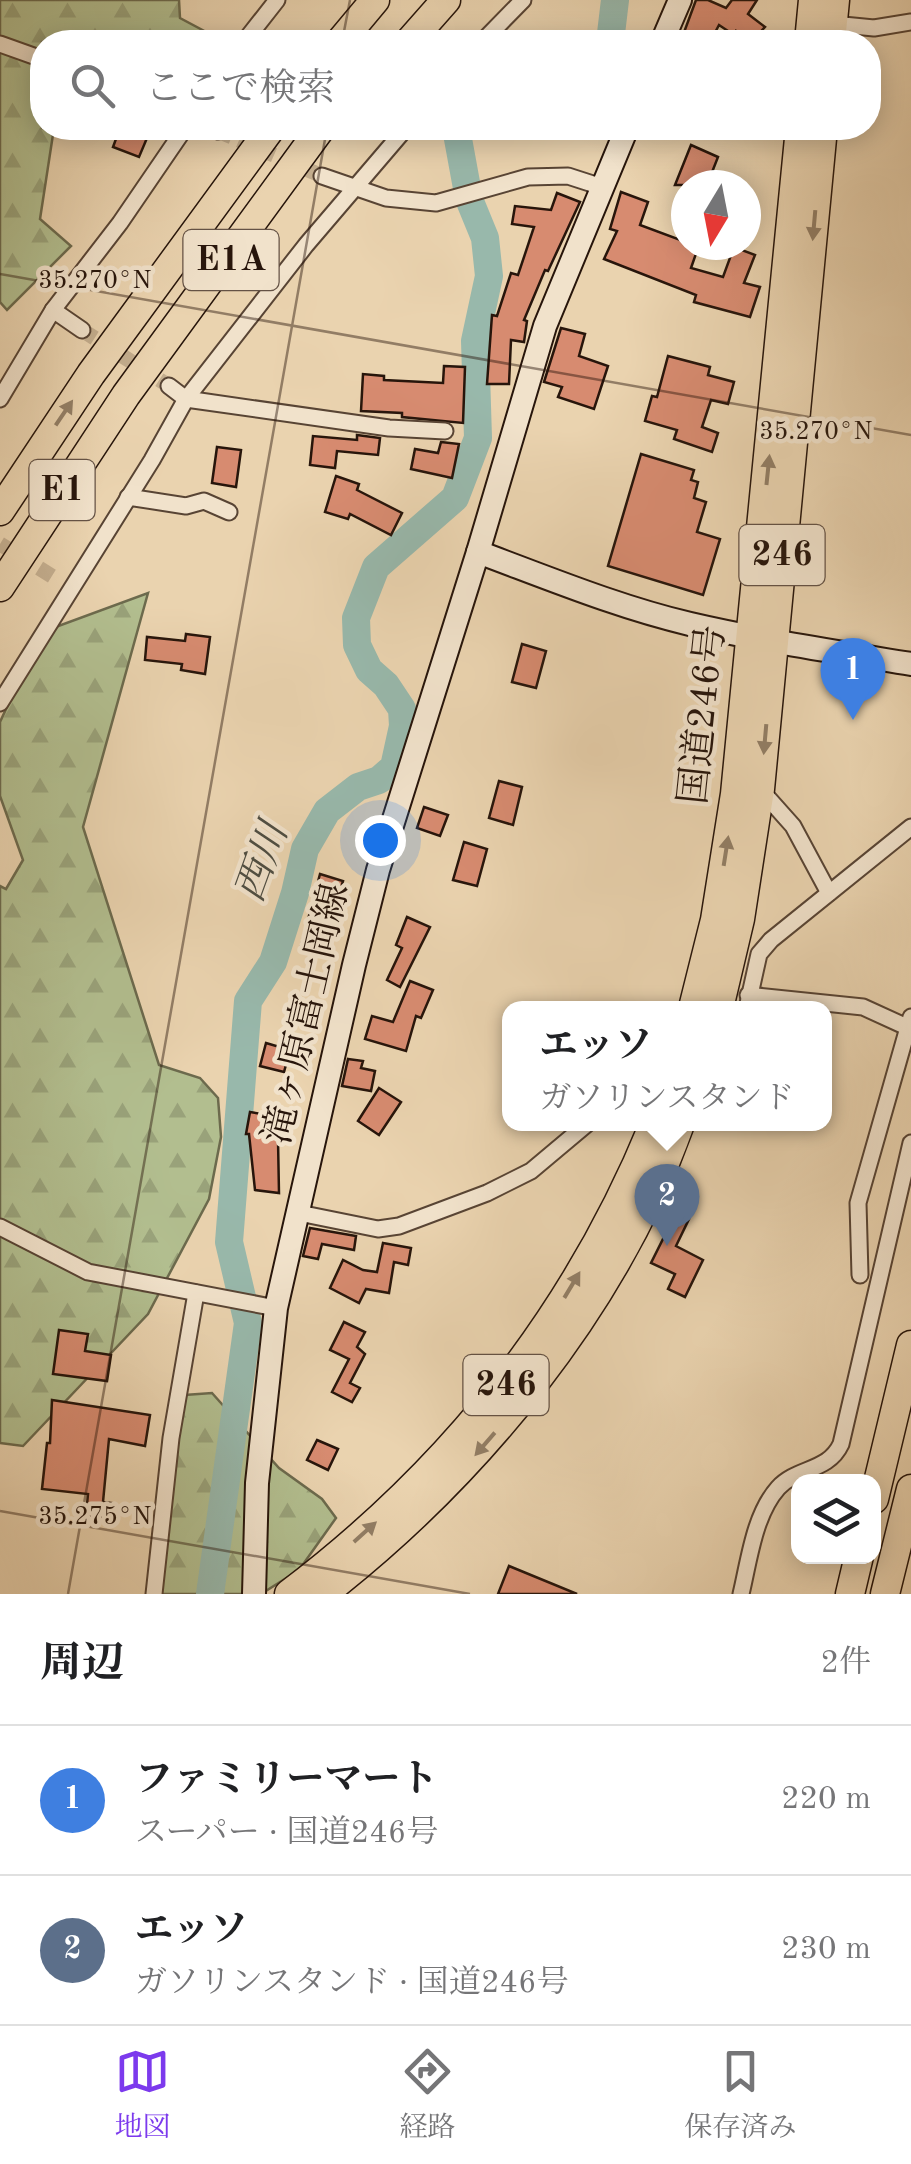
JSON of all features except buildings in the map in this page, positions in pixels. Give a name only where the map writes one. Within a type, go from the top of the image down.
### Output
[{"type":"highway","points":[[329,30],[353,0]]},
{"type":"highway","points":[[350,30],[375,0]]},
{"type":"highway","points":[[398,30],[422,0]]},
{"type":"highway","points":[[419,30],[446,0]]},
{"type":"highway","points":[[810,30],[813,0]]},
{"type":"highway","points":[[91,374],[244,140]]},
{"type":"highway","name":"E1","points":[[0,511],[91,374],[262,140]]},
{"type":"highway","name":"E1","points":[[0,587],[126,395],[312,140]]},
{"type":"highway","name":"E1A","points":[[126,395],[328,140]]},
{"type":"highway","name":"国道246号","points":[[721,1001],[740,919],[760,789],[763,640],[799,140]]},
{"type":"highway","name":"国道246号","points":[[695,1001],[715,920],[763,640],[822,140]]},
{"type":"highway","name":"246","points":[[289,1594],[401,1500],[496,1398],[540,1338],[604,1233],[651,1131]]},
{"type":"highway","name":"246","points":[[323,1594],[457,1477],[506,1419],[602,1282],[636,1221],[677,1131]]},
{"type":"highway","points":[[880,1474],[911,1345]]},
{"type":"highway","points":[[886,1589],[911,1489]]},
{"type":"main road","points":[[667,30],[680,0]]},
{"type":"main road","name":"滝ヶ原富士岡線","points":[[254,1594],[266,1306],[298,1213],[378,870],[545,326],[622,140]]},
{"type":"main road","points":[[478,552],[620,605],[763,640],[911,664]]},
{"type":"street","points":[[253,30],[277,0]]},
{"type":"street","points":[[494,30],[523,0]]},
{"type":"street","points":[[833,22],[874,28],[911,22]]},
{"type":"street","points":[[0,44],[30,55]]},
{"type":"street","points":[[0,399],[53,310],[120,223],[176,140]]},
{"type":"street","points":[[0,703],[62,582],[128,497],[186,399],[396,140]]},
{"type":"street","points":[[322,176],[386,198],[436,203],[528,177],[568,176],[602,187]]},
{"type":"street","points":[[53,310],[82,330]]},
{"type":"street","points":[[169,386],[186,399],[389,428],[445,431]]},
{"type":"street","points":[[128,497],[186,506],[204,501],[228,512]]},
{"type":"street","points":[[760,789],[793,826],[829,892]]},
{"type":"street","points":[[748,1001],[758,954],[911,827]]},
{"type":"street","points":[[832,1006],[863,1008],[910,1023],[858,1203],[860,1276]]},
{"type":"street","points":[[298,1213],[378,1229],[400,1226],[532,1171],[579,1131]]},
{"type":"street","points":[[741,1594],[770,1498],[796,1474],[831,1460],[841,1444],[911,1143]]},
{"type":"street","points":[[0,1227],[88,1272],[266,1306]]},
{"type":"street","points":[[154,1594],[171,1438],[201,1293]]},
{"type":"green space","points":[[0,0],[179,0],[180,18],[202,30],[30,30],[30,140],[52,140],[40,219],[71,246],[7,310],[0,302]]},
{"type":"green space","points":[[148,593],[83,827],[159,1065],[200,1078],[218,1098],[221,1137],[209,1199],[148,1314],[23,1446],[0,1443],[0,886],[6,889],[23,860],[0,796],[0,722],[42,632]]},
{"type":"green space","points":[[212,1393],[279,1468],[322,1499],[336,1518],[299,1570],[261,1594],[154,1594],[171,1396]]},
{"type":"waterway","name":"西川","points":[[611,30],[615,0]]},
{"type":"waterway","name":"西川","points":[[210,1594],[248,1323],[229,1242],[248,1001],[273,962],[305,849],[327,811],[358,787],[379,780],[394,767],[403,726],[402,709],[386,685],[369,670],[357,645],[356,618],[376,567],[455,498],[478,438],[475,341],[489,276],[485,238],[469,199],[458,140]]},
{"type":"tunnel","points":[[239,140],[322,176]]},
{"type":"tunnel","points":[[82,330],[169,386]]},
{"type":"tunnel","points":[[0,544],[55,578]]},
{"type":"place","name":"ファミリーマート","points":[[853,720]]},
{"type":"place","name":"エッソ","points":[[667,1246]]}]
